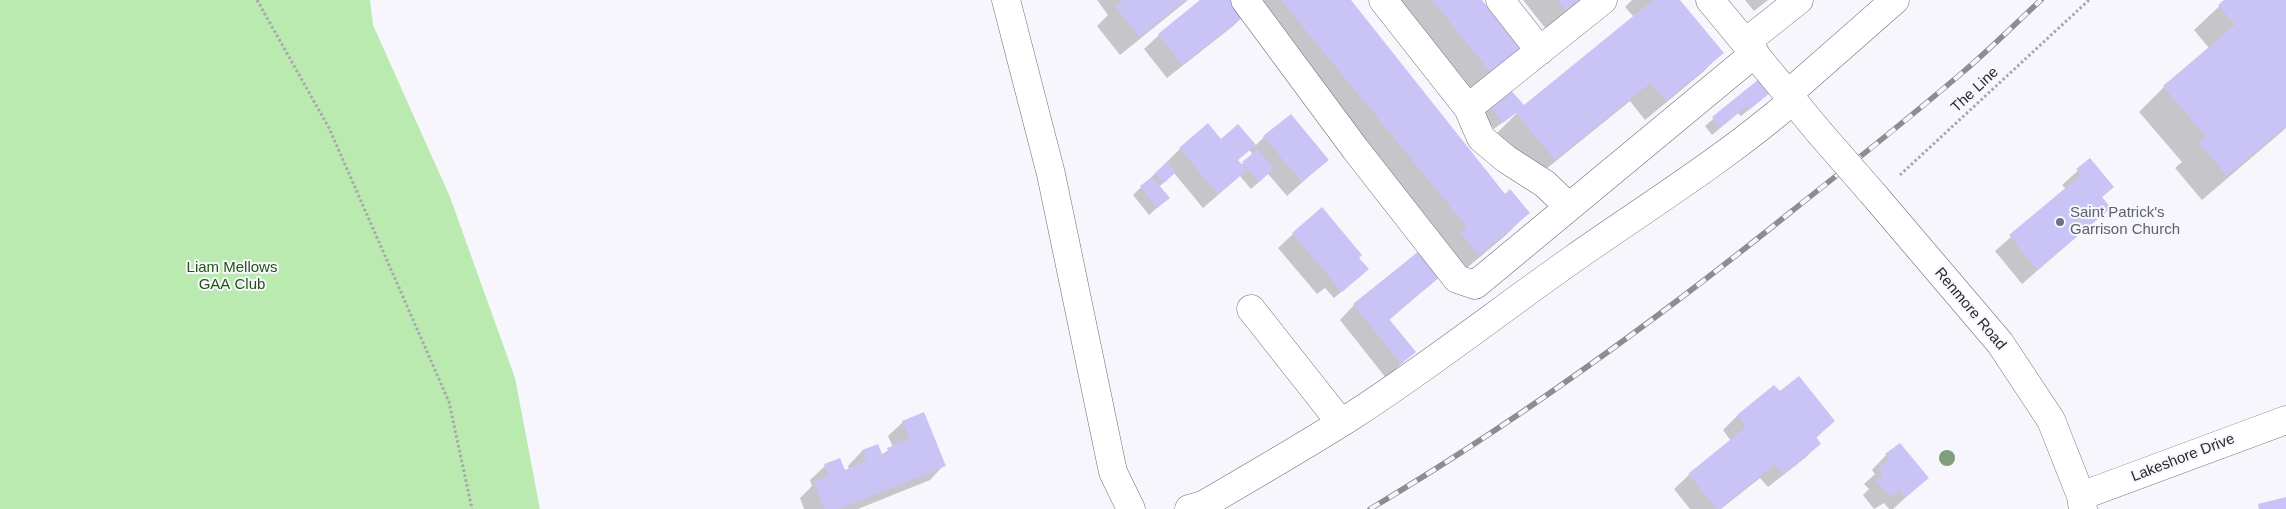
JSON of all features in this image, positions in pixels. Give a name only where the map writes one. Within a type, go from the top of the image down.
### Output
[{"type":"street","points":[[1006,0],[1051,174],[1113,472],[1131,509]]},
{"type":"street","points":[[1245,0],[1356,150],[1457,279],[1475,285],[1705,97],[1750,48],[1799,0]]},
{"type":"street","points":[[1383,0],[1468,108],[1480,138],[1506,159],[1544,184],[1569,207]]},
{"type":"street","points":[[1500,0],[1540,51]]},
{"type":"street","points":[[1468,108],[1603,0]]},
{"type":"street","name":"Renmore Road","points":[[1710,0],[1819,132],[2000,343],[2051,420],[2082,502]]},
{"type":"street","points":[[1189,509],[1203,505],[1341,423],[1459,343],[1525,292],[1712,162],[1773,118],[1791,97],[1895,0]]},
{"type":"street","points":[[1251,309],[1341,423]]},
{"type":"street","name":"Lakeshore Drive","points":[[2082,502],[2286,420]]},
{"type":"path","points":[[256,0],[329,128],[449,402],[472,509]]},
{"type":"path","name":"The Line","points":[[1876,197],[2089,0]]},
{"type":"green space","name":"Liam Mellows GAA Club","points":[[0,0],[370,0],[373,25],[450,197],[515,378],[540,509],[0,509]]},
{"type":"building","points":[[1122,0],[1185,0],[1140,37],[1115,6]]},
{"type":"building","points":[[1200,0],[1238,0],[1248,13],[1182,65],[1158,34]]},
{"type":"building","points":[[1281,0],[1351,0],[1505,194],[1510,189],[1530,213],[1479,255],[1460,232],[1467,227]]},
{"type":"building","points":[[1432,0],[1482,0],[1521,50],[1492,74]]},
{"type":"building","points":[[1557,0],[1580,0],[1566,11]]},
{"type":"building","points":[[1653,0],[1680,0],[1724,53],[1665,101],[1650,83],[1555,160],[1516,113],[1503,123],[1489,105],[1509,88],[1524,105]]},
{"type":"building","points":[[2224,0],[2286,0],[2286,126],[2227,176],[2199,143],[2206,137],[2163,86],[2235,25],[2218,5]]},
{"type":"building","points":[[1764,75],[1775,89],[1749,110],[1747,106],[1720,128],[1712,117]]},
{"type":"building","points":[[1291,114],[1329,160],[1302,182],[1263,136]]},
{"type":"building","points":[[1208,123],[1221,139],[1238,124],[1256,145],[1238,160],[1247,170],[1218,194],[1179,148]]},
{"type":"building","points":[[1258,149],[1274,169],[1259,182],[1242,162]]},
{"type":"building","name":"Saint Patrick's Garrison Church","points":[[2090,158],[2114,187],[2102,197],[2111,208],[2037,270],[2009,235],[2081,175],[2076,169]]},
{"type":"building","points":[[1167,162],[1176,172],[1164,183],[1155,173]]},
{"type":"building","points":[[1152,177],[1170,198],[1157,208],[1140,186]]},
{"type":"building","points":[[1322,207],[1362,255],[1359,258],[1369,269],[1342,292],[1292,233]]},
{"type":"building","points":[[1419,251],[1440,277],[1389,319],[1416,352],[1401,364],[1353,304]]},
{"type":"building","points":[[1799,376],[1835,421],[1816,437],[1821,444],[1783,474],[1775,464],[1720,509],[1717,509],[1688,474],[1746,427],[1737,415],[1774,385],[1780,391]]},
{"type":"building","points":[[924,412],[946,466],[839,509],[824,509],[814,482],[829,476],[824,464],[840,458],[845,470],[866,461],[862,450],[878,444],[883,456],[889,453],[887,448],[910,439],[902,421]]},
{"type":"building","points":[[1900,443],[1929,478],[1906,497],[1899,490],[1891,497],[1876,480],[1883,475],[1878,469],[1889,459],[1885,454]]},
{"type":"building","points":[[2286,497],[2286,509],[2259,509],[2258,504]]},
{"type":"railway","points":[[1370,509],[1533,405],[1639,330],[1921,108],[2041,0]]},
{"type":"place","name":"Saint Patrick's Garrison Church","points":[[2060,222]]}]
